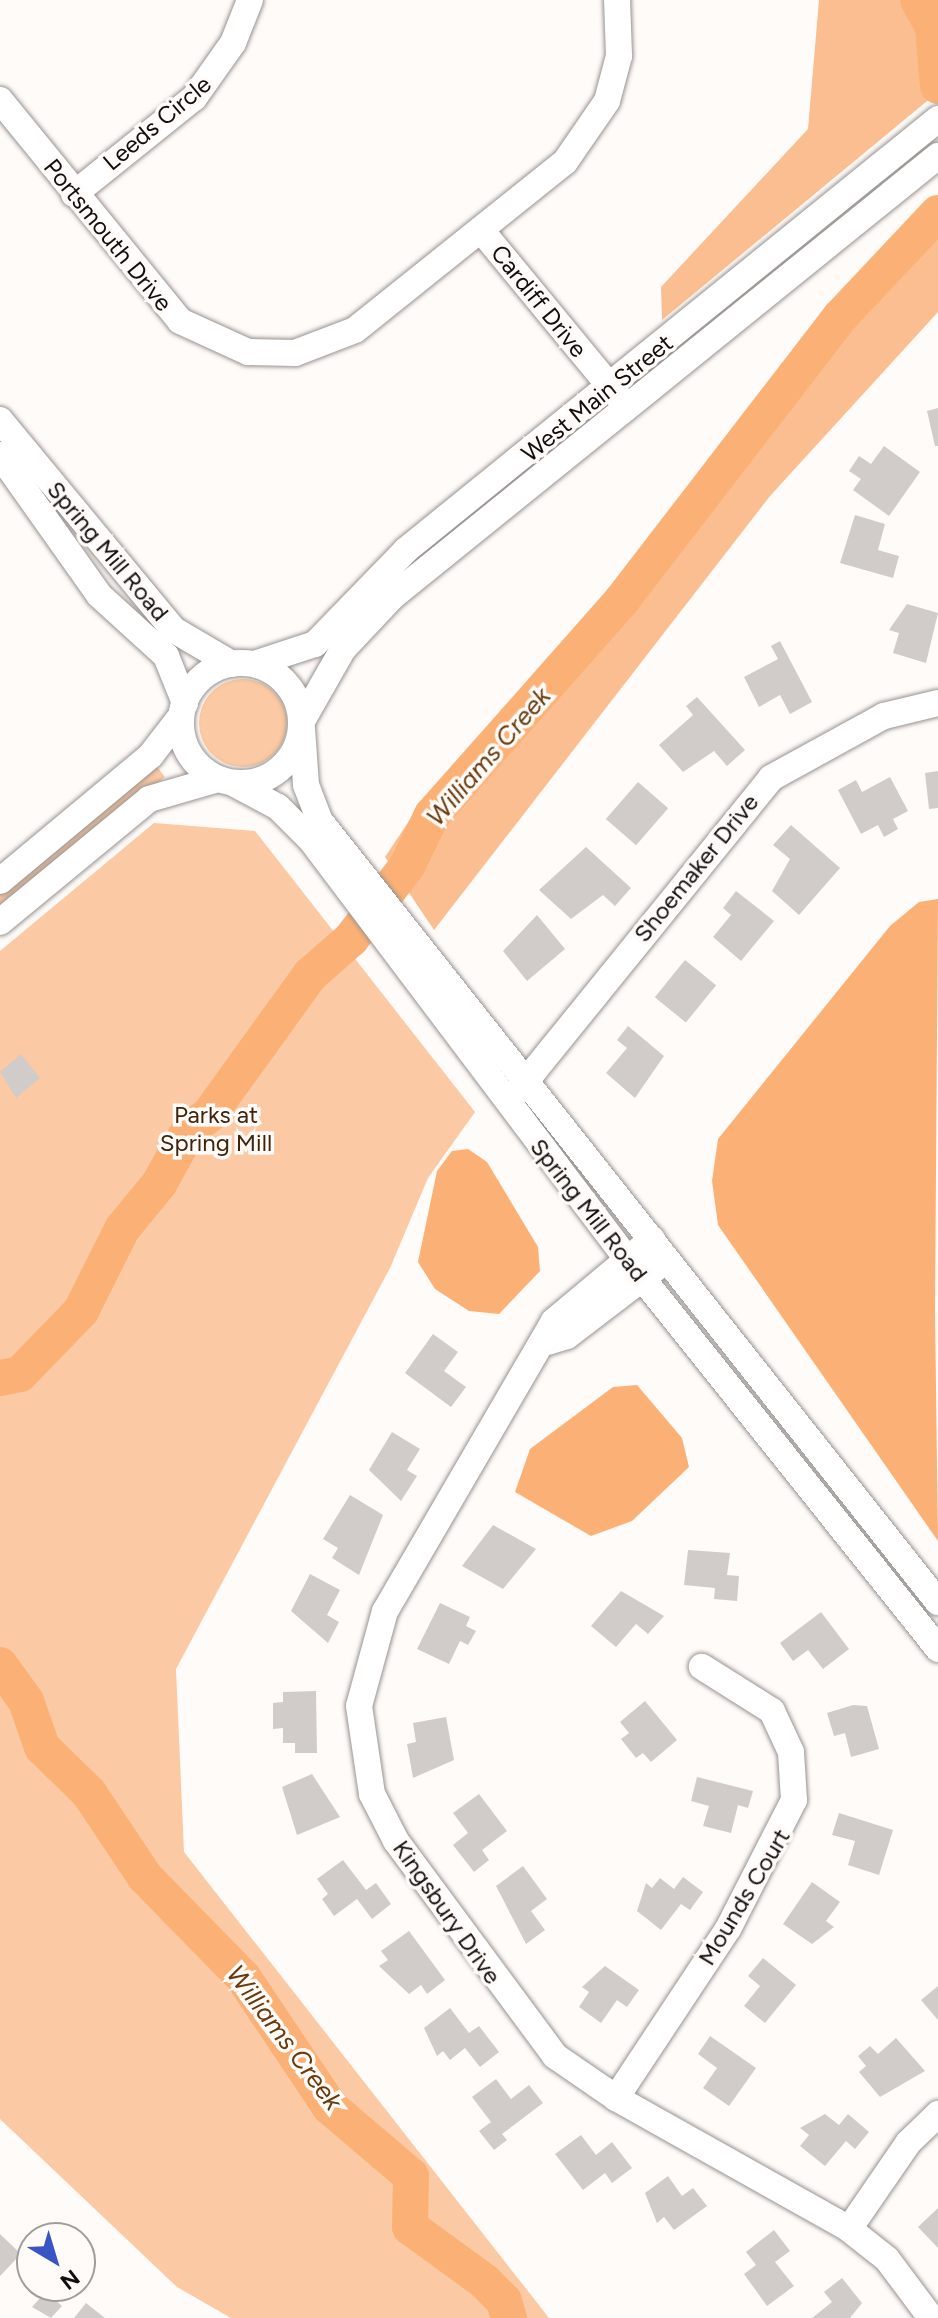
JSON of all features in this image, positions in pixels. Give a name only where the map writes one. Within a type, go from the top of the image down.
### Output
[{"type":"street","name":"Leeds Circle","points":[[74,194],[194,98],[216,73],[250,0]]},
{"type":"street","name":"Portsmouth Drive","points":[[0,100],[180,321],[248,352],[295,353],[355,330],[481,230],[590,132],[619,56],[617,0]]},
{"type":"street","name":"West Main Street","points":[[243,664],[307,649],[406,550],[938,119]]},
{"type":"street","name":"West Main Street","points":[[302,725],[338,656],[373,615],[938,156]]},
{"type":"street","name":"Cardiff Drive","points":[[481,230],[628,409]]},
{"type":"street","name":"Spring Mill Road","points":[[0,420],[174,630],[243,664]]},
{"type":"street","name":"Spring Mill Road","points":[[0,455],[99,595],[171,662],[183,710]]},
{"type":"street","points":[[0,922],[149,799],[279,770],[302,725],[287,684],[243,664],[208,673],[151,755],[2,875]]},
{"type":"street","name":"Shoemaker Drive","points":[[507,1104],[771,778],[884,716],[938,703]]},
{"type":"street","points":[[183,710],[187,749],[225,781]]},
{"type":"street","name":"Spring Mill Road","points":[[302,725],[311,802],[352,878]]},
{"type":"street","name":"Spring Mill Road","points":[[225,781],[284,812],[352,878],[403,943],[525,1080],[938,1602]]},
{"type":"street","name":"Spring Mill Road","points":[[403,943],[507,1104],[938,1649]]},
{"type":"street","name":"Kingsbury Drive","points":[[660,1249],[635,1269],[554,1321],[548,1342],[518,1378],[385,1611],[363,1679],[360,1744],[381,1816],[525,2022],[573,2071],[849,2229],[894,2267],[931,2318]]},
{"type":"street","name":"Mounds Court","points":[[616,2098],[728,1929],[794,1800],[791,1752],[772,1711],[702,1667]]},
{"type":"street","points":[[849,2229],[908,2143],[938,2114]]},
{"type":"green space","points":[[234,679],[252,679],[268,686],[280,698],[287,714],[287,732],[280,748],[268,760],[252,767],[234,767],[218,760],[206,748],[199,732],[199,714],[206,698],[218,686]]},
{"type":"green space","points":[[155,764],[165,777],[0,906],[0,892]]},
{"type":"green space","name":"Parks at Spring Mill","points":[[154,823],[255,831],[475,1112],[428,1178],[390,1268],[176,1669],[184,1852],[549,2318],[231,2318],[177,2287],[0,2119],[0,951]]},
{"type":"shaded area","points":[[819,0],[938,0],[938,92],[662,320],[661,287],[808,129]]},
{"type":"shaded area","points":[[930,204],[938,205],[938,312],[770,496],[434,930],[385,857],[421,803],[572,640],[837,298]]},
{"type":"shaded area","points":[[938,899],[935,1310],[938,1541],[718,1225],[712,1181],[718,1139],[890,926],[919,902]]},
{"type":"shaded area","points":[[468,1149],[487,1162],[538,1247],[540,1271],[499,1314],[469,1311],[435,1289],[418,1262],[437,1171],[452,1151]]},
{"type":"shaded area","points":[[637,1385],[682,1438],[689,1467],[632,1521],[591,1536],[515,1492],[530,1449],[613,1387]]},
{"type":"building","points":[[938,408],[938,446],[935,446],[927,411]]},
{"type":"building","points":[[884,446],[920,472],[889,516],[853,490],[861,479],[849,471],[859,456],[871,464]]},
{"type":"building","points":[[855,515],[885,524],[878,550],[899,556],[893,578],[840,563]]},
{"type":"building","points":[[907,604],[938,613],[926,663],[893,653],[899,633],[889,630]]},
{"type":"building","points":[[780,641],[812,702],[790,714],[780,695],[759,707],[744,677],[778,659],[771,646]]},
{"type":"building","points":[[697,697],[745,750],[727,766],[714,751],[683,772],[659,745],[693,715],[686,706]]},
{"type":"building","points":[[938,771],[938,808],[929,809],[925,773]]},
{"type":"building","points":[[890,777],[908,811],[893,819],[898,829],[884,837],[878,825],[861,834],[838,790],[856,780],[862,792]]},
{"type":"building","points":[[638,782],[668,808],[636,845],[606,819]]},
{"type":"building","points":[[791,825],[840,868],[799,915],[772,891],[790,859],[773,845]]},
{"type":"building","points":[[586,847],[631,888],[615,906],[603,895],[571,919],[539,890]]},
{"type":"building","points":[[736,891],[774,921],[741,961],[713,937],[731,915],[723,908]]},
{"type":"building","points":[[537,915],[565,949],[527,981],[503,951]]},
{"type":"building","points":[[685,960],[716,985],[686,1022],[655,997]]},
{"type":"building","points":[[628,1026],[664,1056],[635,1098],[606,1073],[627,1048],[617,1040]]},
{"type":"building","points":[[21,1054],[40,1078],[16,1098],[0,1072]]},
{"type":"building","points":[[433,1334],[458,1352],[444,1371],[466,1387],[451,1407],[405,1373]]},
{"type":"building","points":[[392,1432],[420,1449],[407,1470],[417,1476],[401,1501],[369,1470]]},
{"type":"building","points":[[350,1495],[383,1515],[359,1575],[332,1558],[338,1548],[323,1539]]},
{"type":"building","points":[[493,1525],[536,1549],[503,1589],[462,1566]]},
{"type":"building","points":[[688,1550],[730,1553],[727,1575],[739,1576],[737,1601],[714,1599],[715,1588],[684,1585]]},
{"type":"building","points":[[310,1574],[340,1590],[327,1615],[339,1622],[328,1643],[291,1611]]},
{"type":"building","points":[[621,1591],[664,1616],[648,1634],[636,1624],[616,1647],[591,1626]]},
{"type":"building","points":[[440,1603],[470,1617],[466,1626],[476,1631],[468,1645],[460,1641],[449,1664],[417,1649]]},
{"type":"building","points":[[821,1612],[849,1649],[823,1669],[808,1650],[793,1661],[780,1643]]},
{"type":"building","points":[[316,1691],[317,1753],[295,1753],[295,1743],[283,1743],[283,1728],[273,1729],[273,1703],[283,1702],[283,1692]]},
{"type":"building","points":[[645,1701],[677,1740],[651,1762],[643,1753],[636,1758],[621,1739],[629,1733],[620,1722]]},
{"type":"building","points":[[853,1705],[867,1706],[879,1749],[851,1757],[845,1733],[834,1736],[827,1713]]},
{"type":"building","points":[[446,1717],[454,1760],[413,1778],[407,1744],[416,1742],[413,1723]]},
{"type":"building","points":[[312,1774],[340,1817],[297,1835],[282,1787]]},
{"type":"building","points":[[697,1777],[753,1791],[748,1808],[738,1805],[731,1833],[703,1826],[709,1806],[691,1801]]},
{"type":"building","points":[[479,1794],[507,1831],[482,1850],[489,1860],[474,1872],[453,1845],[468,1833],[453,1813]]},
{"type":"building","points":[[839,1813],[893,1830],[879,1875],[848,1865],[855,1841],[832,1835]]},
{"type":"building","points":[[343,1860],[366,1890],[376,1883],[391,1904],[372,1919],[357,1899],[334,1916],[322,1899],[328,1894],[317,1879]]},
{"type":"building","points":[[523,1866],[547,1899],[531,1911],[545,1930],[526,1944],[496,1886]]},
{"type":"building","points":[[683,1877],[703,1892],[690,1910],[681,1904],[661,1930],[637,1911],[646,1883],[652,1888],[660,1878],[674,1889]]},
{"type":"building","points":[[812,1882],[840,1902],[826,1921],[834,1927],[812,1944],[783,1924]]},
{"type":"building","points":[[409,1931],[445,1980],[427,1994],[421,1985],[409,1994],[379,1966],[388,1960],[381,1951]]},
{"type":"building","points":[[763,1958],[796,1985],[765,2023],[744,2006],[760,1986],[748,1976]]},
{"type":"building","points":[[605,1966],[639,1990],[627,2007],[617,2000],[601,2023],[579,2007],[589,1992],[582,1987]]},
{"type":"building","points":[[938,1986],[938,2020],[921,2000]]},
{"type":"building","points":[[450,2008],[469,2033],[479,2026],[499,2052],[480,2067],[465,2048],[450,2060],[443,2051],[437,2056],[424,2028]]},
{"type":"building","points":[[710,2036],[756,2068],[729,2106],[703,2088],[717,2068],[698,2054]]},
{"type":"building","points":[[896,2038],[925,2071],[880,2097],[859,2072],[866,2066],[858,2056],[870,2046],[878,2054]]},
{"type":"building","points":[[496,2079],[511,2099],[529,2085],[543,2103],[502,2134],[507,2140],[494,2150],[479,2131],[491,2122],[472,2097]]},
{"type":"building","points":[[825,2114],[839,2125],[848,2114],[869,2132],[855,2149],[846,2141],[825,2166],[800,2146],[809,2135],[800,2128]]},
{"type":"building","points":[[581,2135],[596,2155],[612,2142],[632,2168],[612,2183],[605,2173],[583,2190],[555,2154]]},
{"type":"building","points":[[668,2176],[682,2196],[693,2188],[707,2206],[674,2230],[664,2217],[657,2223],[645,2193]]},
{"type":"building","points":[[938,2208],[938,2248],[918,2227]]},
{"type":"building","points":[[774,2230],[790,2251],[775,2262],[794,2286],[767,2306],[744,2274],[756,2265],[746,2252]]},
{"type":"building","points":[[0,2234],[16,2249],[16,2259],[0,2276]]},
{"type":"building","points":[[842,2278],[862,2303],[850,2318],[812,2318],[832,2302],[824,2292]]},
{"type":"building","points":[[36,2302],[58,2302],[62,2306],[51,2318],[32,2307]]},
{"type":"building","points":[[86,2303],[105,2318],[74,2318]]},
{"type":"waterway","name":"Williams Creek","points":[[918,0],[933,27],[938,86]]},
{"type":"waterway","name":"Williams Creek","points":[[0,1378],[20,1374],[81,1311],[122,1229],[159,1184],[190,1128],[209,1115],[310,975],[351,939],[407,866],[432,815],[622,600],[840,317],[938,213]]},
{"type":"waterway","name":"Williams Creek","points":[[0,1665],[26,1701],[42,1747],[89,1793],[145,1877],[243,1977],[330,2107],[411,2176],[410,2227],[484,2281],[504,2301],[509,2318]]}]
